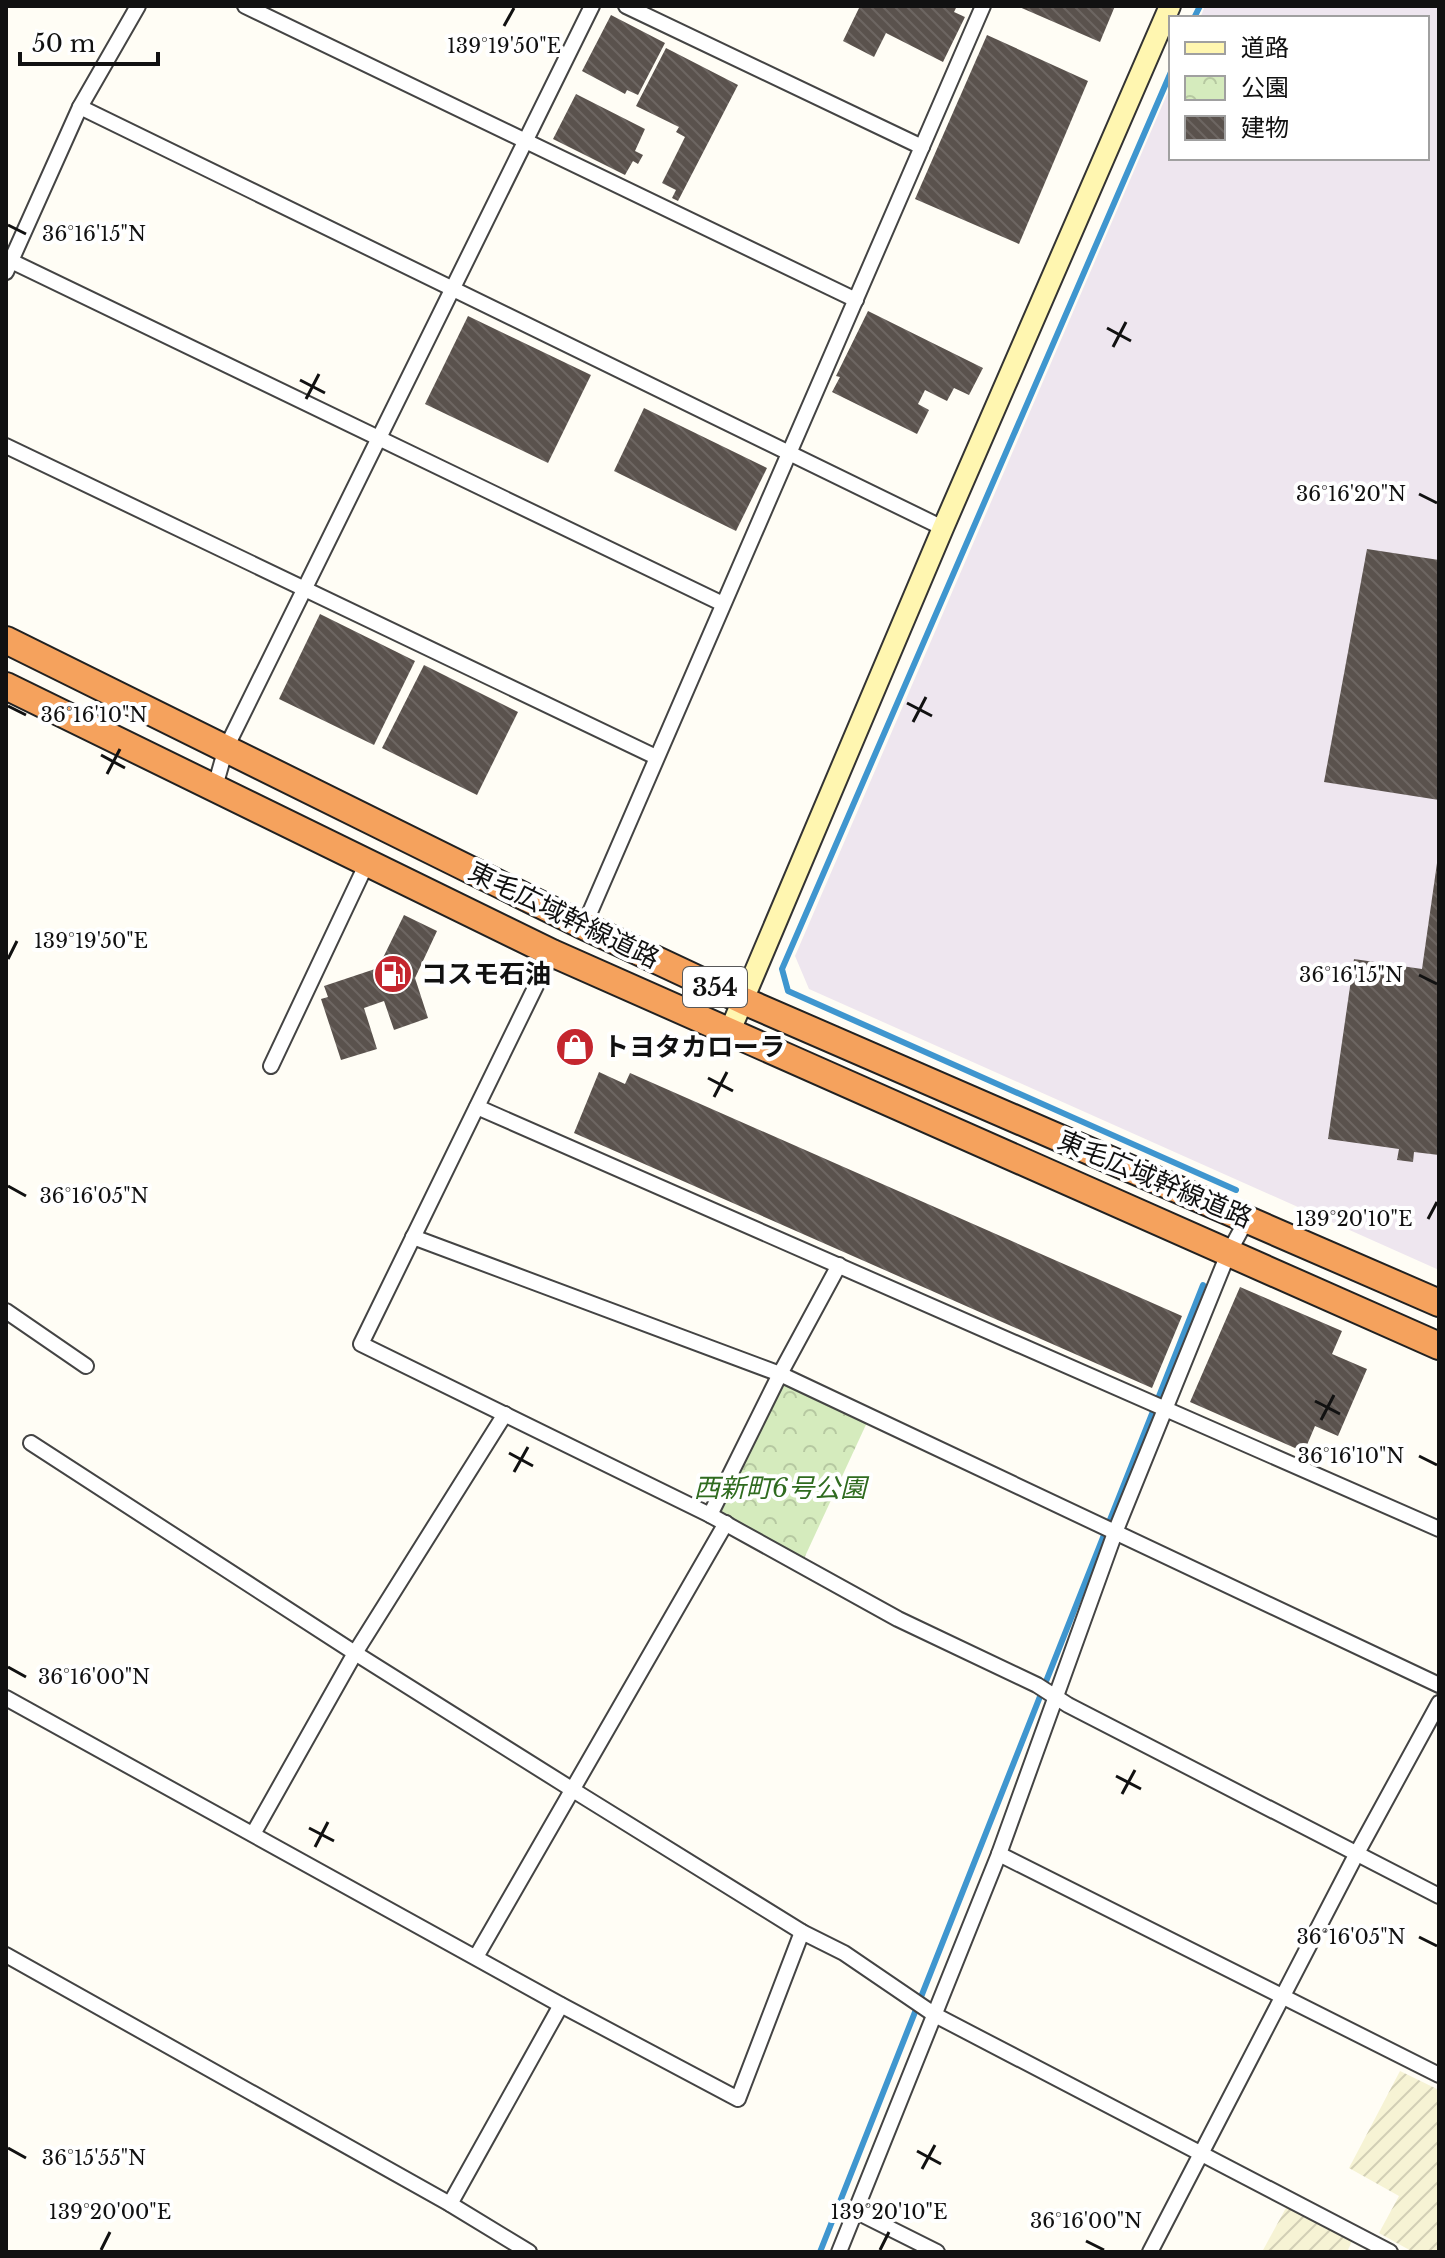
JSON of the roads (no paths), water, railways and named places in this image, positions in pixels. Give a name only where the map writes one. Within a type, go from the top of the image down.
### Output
[{"type":"highway","name":"東毛広域幹線道路","points":[[6,640],[584,926],[744,1001],[1439,1303]]},
{"type":"highway","name":"東毛広域幹線道路","points":[[6,686],[366,865],[552,953],[1439,1346]]},
{"type":"street","points":[[138,6],[80,107],[8,267],[723,604]]},
{"type":"street","points":[[245,6],[856,300]]},
{"type":"street","points":[[214,790],[226,748],[592,6]]},
{"type":"street","points":[[626,6],[922,147]]},
{"type":"street","points":[[584,926],[983,6]]},
{"type":"street","points":[[729,1033],[943,528],[1170,6]]},
{"type":"street","points":[[80,107],[943,528]]},
{"type":"street","points":[[6,446],[656,757]]},
{"type":"street","points":[[271,1066],[366,865]]},
{"type":"street","points":[[552,953],[361,1344],[726,1523],[898,1619],[1037,1685],[1439,1896]]},
{"type":"street","points":[[477,1107],[1439,1529]]},
{"type":"street","points":[[839,2252],[999,1854],[1116,1530],[1228,1254],[1247,1219]]},
{"type":"street","points":[[413,1237],[780,1374],[1439,1685]]},
{"type":"street","points":[[710,1515],[780,1374],[839,1265]]},
{"type":"street","points":[[6,1311],[86,1366]]},
{"type":"street","points":[[253,1834],[355,1653],[505,1414]]},
{"type":"street","points":[[31,1443],[355,1653],[802,1932],[844,1953],[935,2015],[1390,2252]]},
{"type":"street","points":[[476,1957],[726,1523]]},
{"type":"street","points":[[6,1698],[561,2005],[738,2099],[802,1932]]},
{"type":"street","points":[[1150,2252],[1357,1853],[1439,1703]]},
{"type":"street","points":[[999,1854],[1439,2075]]},
{"type":"street","points":[[6,1955],[450,2204],[529,2252]]},
{"type":"street","points":[[450,2204],[561,2005]]},
{"type":"street","points":[[855,2211],[937,2252]]},
{"type":"waterway","points":[[1195,16],[1200,6]]},
{"type":"waterway","points":[[1169,77],[782,969],[788,991],[1236,1190]]},
{"type":"waterway","points":[[820,2252],[1203,1285]]},
{"type":"place","name":"コスモ石油","points":[[393,974]]},
{"type":"place","name":"トヨタカローラ","points":[[575,1047]]},
{"type":"park label","name":"西新町6号公園","points":[[780,1488]]}]
